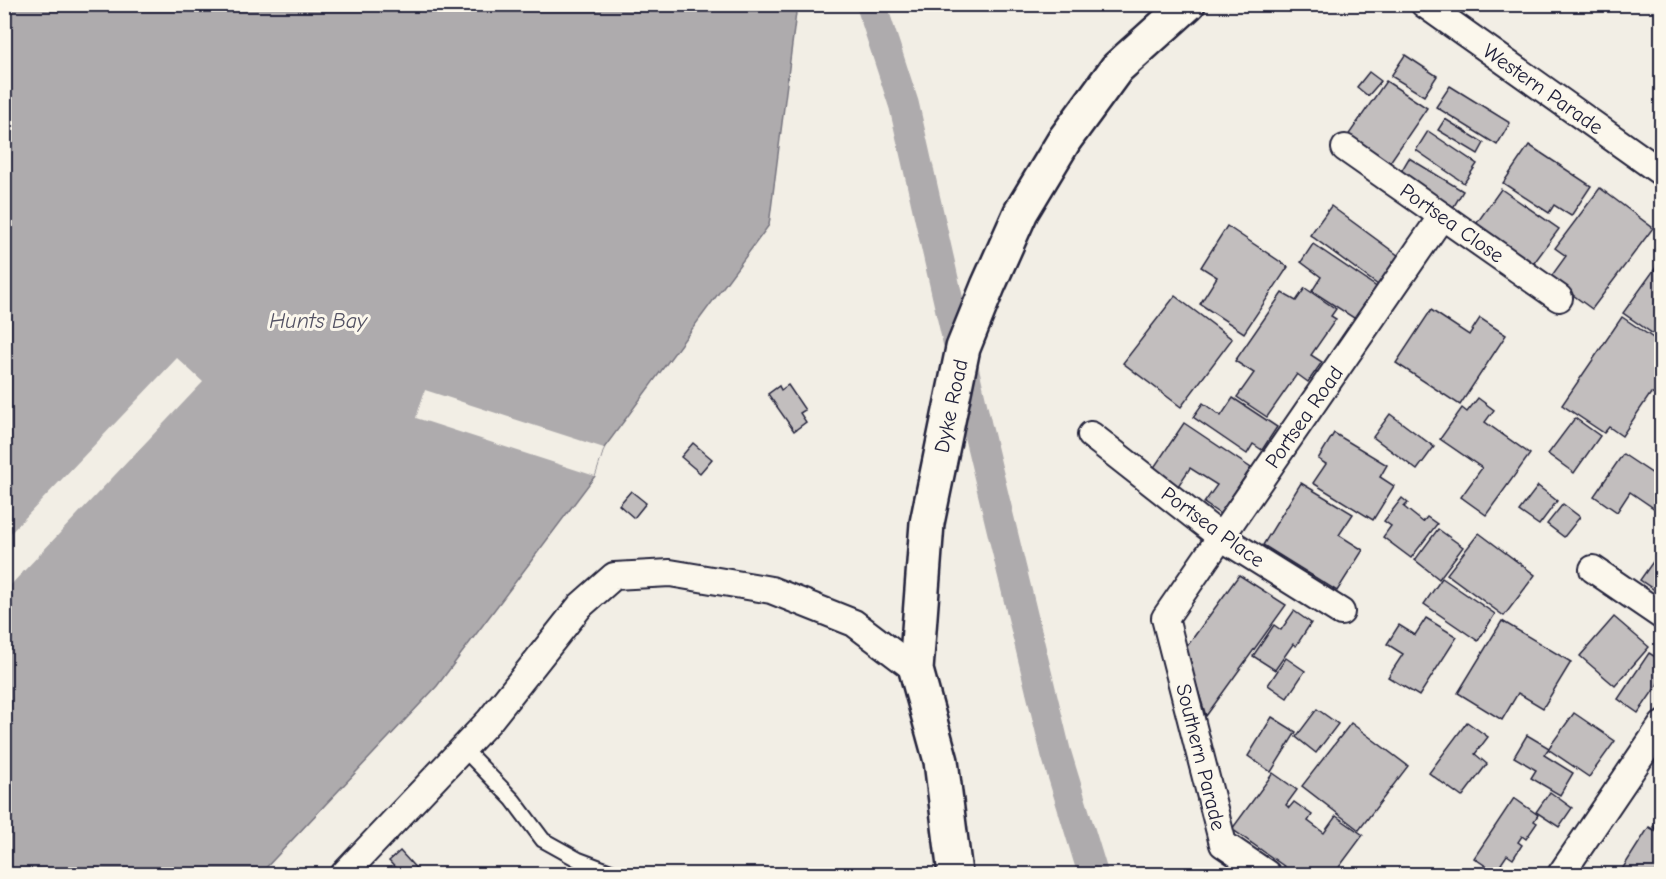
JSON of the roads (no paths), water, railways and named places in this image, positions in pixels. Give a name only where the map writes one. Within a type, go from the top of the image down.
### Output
[{"type":"main road","name":"Dyke Road","points":[[955,874],[941,761],[916,670],[927,524],[963,348],[1021,212],[1065,139],[1117,68],[1188,4]]},
{"type":"street","name":"Western Parade","points":[[1424,4],[1662,173]]},
{"type":"street","name":"Portsea Close","points":[[1346,148],[1559,298]]},
{"type":"street","name":"Portsea Road","points":[[1165,618],[1442,216]]},
{"type":"street","name":"Portsea Place","points":[[1090,435],[1221,537],[1341,612]]},
{"type":"street","points":[[1593,569],[1662,616]]},
{"type":"street","points":[[344,874],[489,721],[580,606],[614,576],[670,573],[771,590],[854,623],[916,670]]},
{"type":"street","name":"Southern Parade","points":[[1165,618],[1223,844],[1267,874]]},
{"type":"street","points":[[1561,874],[1662,725]]},
{"type":"lane","points":[[463,748],[513,800],[543,840],[579,860],[616,874]]},
{"type":"water","name":"Hunts Bay","points":[[5,5],[797,5],[769,225],[604,448],[595,476],[437,686],[260,874],[5,874]]},
{"type":"waterway","points":[[871,4],[904,105],[977,427],[1056,753],[1093,874]]}]
